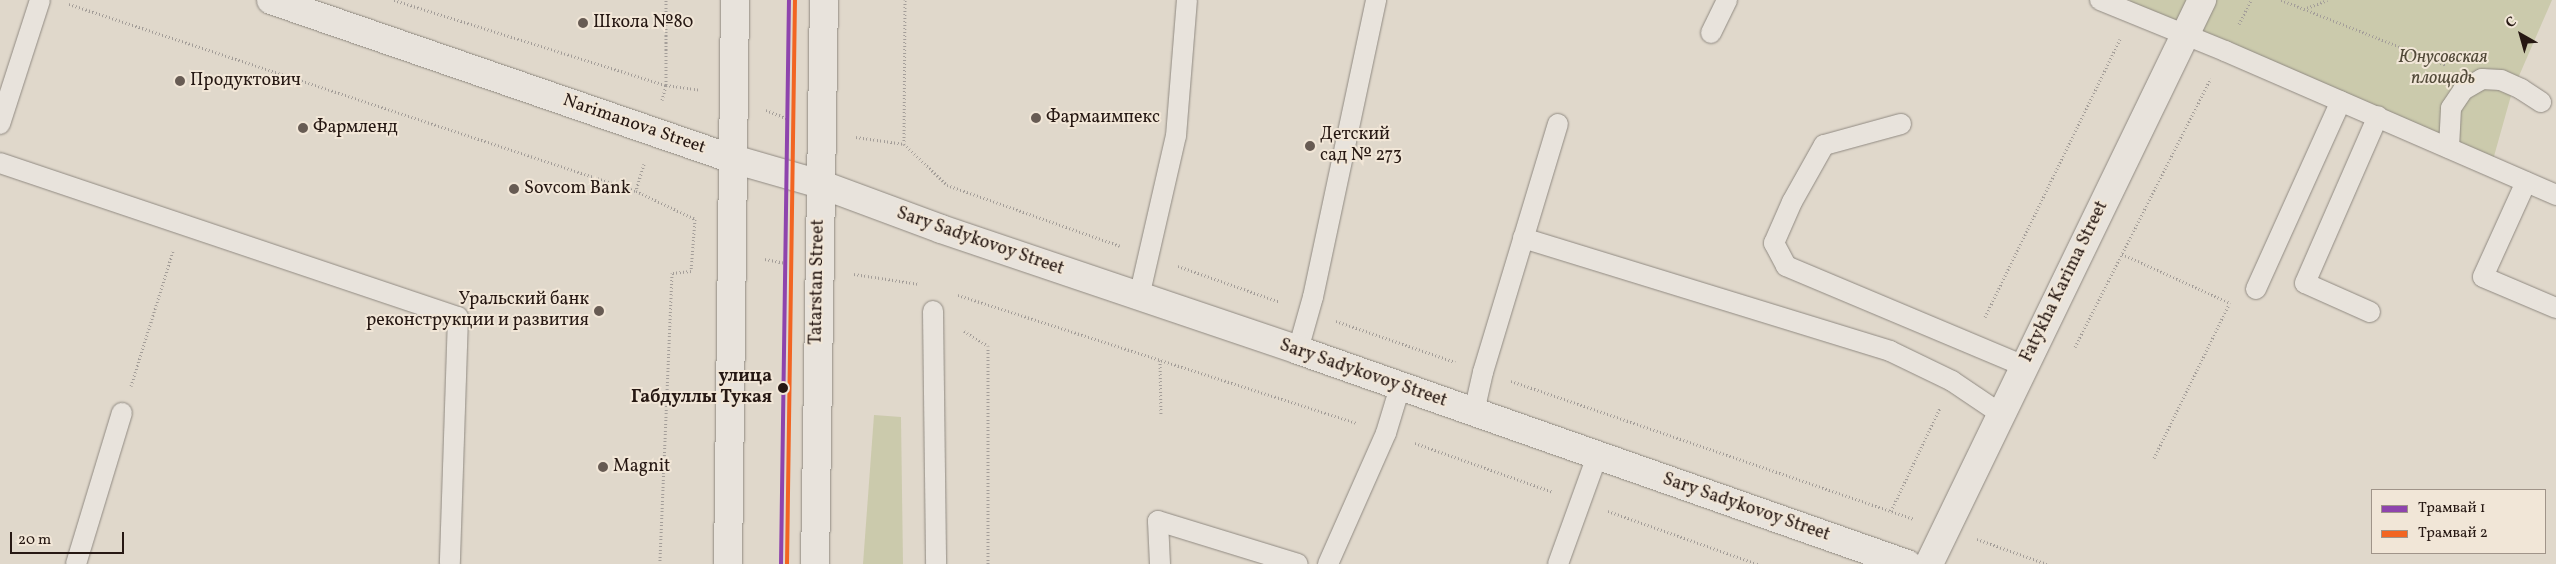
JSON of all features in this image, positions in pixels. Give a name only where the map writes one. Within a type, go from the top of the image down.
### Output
[{"type":"street","name":"Narimanova Street","points":[[271,0],[733,159],[820,184]]},
{"type":"street","points":[[728,564],[734,0]]},
{"type":"street","name":"Tatarstan Street","points":[[815,564],[820,132],[824,0]]},
{"type":"street","name":"Fatykha Karima Street","points":[[1929,564],[2202,0]]},
{"type":"street","name":"Sary Sadykovoy Street","points":[[820,184],[1907,564]]},
{"type":"lane","points":[[0,124],[40,0]]},
{"type":"lane","points":[[1139,297],[1176,136],[1187,0]]},
{"type":"lane","points":[[1298,350],[1313,297],[1376,0]]},
{"type":"lane","points":[[1711,33],[1727,0]]},
{"type":"lane","points":[[2100,0],[2378,116],[2556,195]]},
{"type":"lane","points":[[2449,148],[2451,108],[2464,90],[2482,79],[2501,80],[2521,88],[2541,102]]},
{"type":"lane","points":[[2256,289],[2341,101]]},
{"type":"lane","points":[[2370,312],[2306,283],[2378,116]]},
{"type":"lane","points":[[1474,412],[1483,372],[1558,124]]},
{"type":"lane","points":[[1901,124],[1824,145],[1792,202],[1774,244],[1786,266],[2024,366]]},
{"type":"lane","points":[[0,163],[458,317],[450,564]]},
{"type":"lane","points":[[2526,182],[2483,277],[2556,308]]},
{"type":"lane","points":[[1523,238],[1890,350],[1952,381],[2001,414]]},
{"type":"lane","points":[[933,311],[936,564]]},
{"type":"lane","points":[[1328,564],[1386,433],[1400,387]]},
{"type":"lane","points":[[76,564],[122,413]]},
{"type":"lane","points":[[1558,564],[1597,456]]},
{"type":"lane","points":[[1160,564],[1158,521],[1298,564]]},
{"type":"path","points":[[394,0],[666,84],[734,96],[820,132],[904,144],[947,185]]},
{"type":"path","points":[[636,191],[666,84],[666,0]]},
{"type":"path","points":[[904,144],[905,0]]},
{"type":"path","points":[[2074,349],[2251,0]]},
{"type":"path","points":[[2281,0],[2482,79]]},
{"type":"path","points":[[2304,9],[2327,0]]},
{"type":"path","points":[[66,3],[636,191],[695,219],[691,271],[672,273],[660,564]]},
{"type":"path","points":[[1971,344],[2133,13]]},
{"type":"path","points":[[122,413],[182,224]]},
{"type":"path","points":[[2122,254],[2229,304]]},
{"type":"path","points":[[988,564],[988,346],[933,311],[932,287],[1386,433],[1758,564]]},
{"type":"path","points":[[2154,458],[2229,304],[2256,289]]},
{"type":"path","points":[[1160,360],[1161,415]]},
{"type":"path","points":[[1891,511],[1952,381]]},
{"type":"path","points":[[1977,539],[1981,531]]},
{"type":"green space","name":"Юнусовская площадь","points":[[2130,0],[2552,0],[2512,92],[2491,167],[2133,13]]},
{"type":"green space","points":[[874,415],[901,417],[903,564],[863,564]]},
{"type":"tram line","name":"1","points":[[781,564],[789,0]]},
{"type":"tram line","name":"2","points":[[787,564],[795,0]]},
{"type":"place","name":"Школа №80","points":[[583,23]]},
{"type":"place","name":"Продуктович","points":[[180,81]]},
{"type":"place","name":"Фармаимпекс","points":[[1036,118]]},
{"type":"place","name":"Фармленд","points":[[303,128]]},
{"type":"place","name":"Детский сад № 273","points":[[1310,146]]},
{"type":"place","name":"Sovcom Bank","points":[[514,189]]},
{"type":"place","name":"Уральский банк реконструкции и развития","points":[[599,311]]},
{"type":"place","name":"улица Габдуллы Тукая","points":[[783,388]]},
{"type":"place","name":"Magnit","points":[[603,467]]}]
